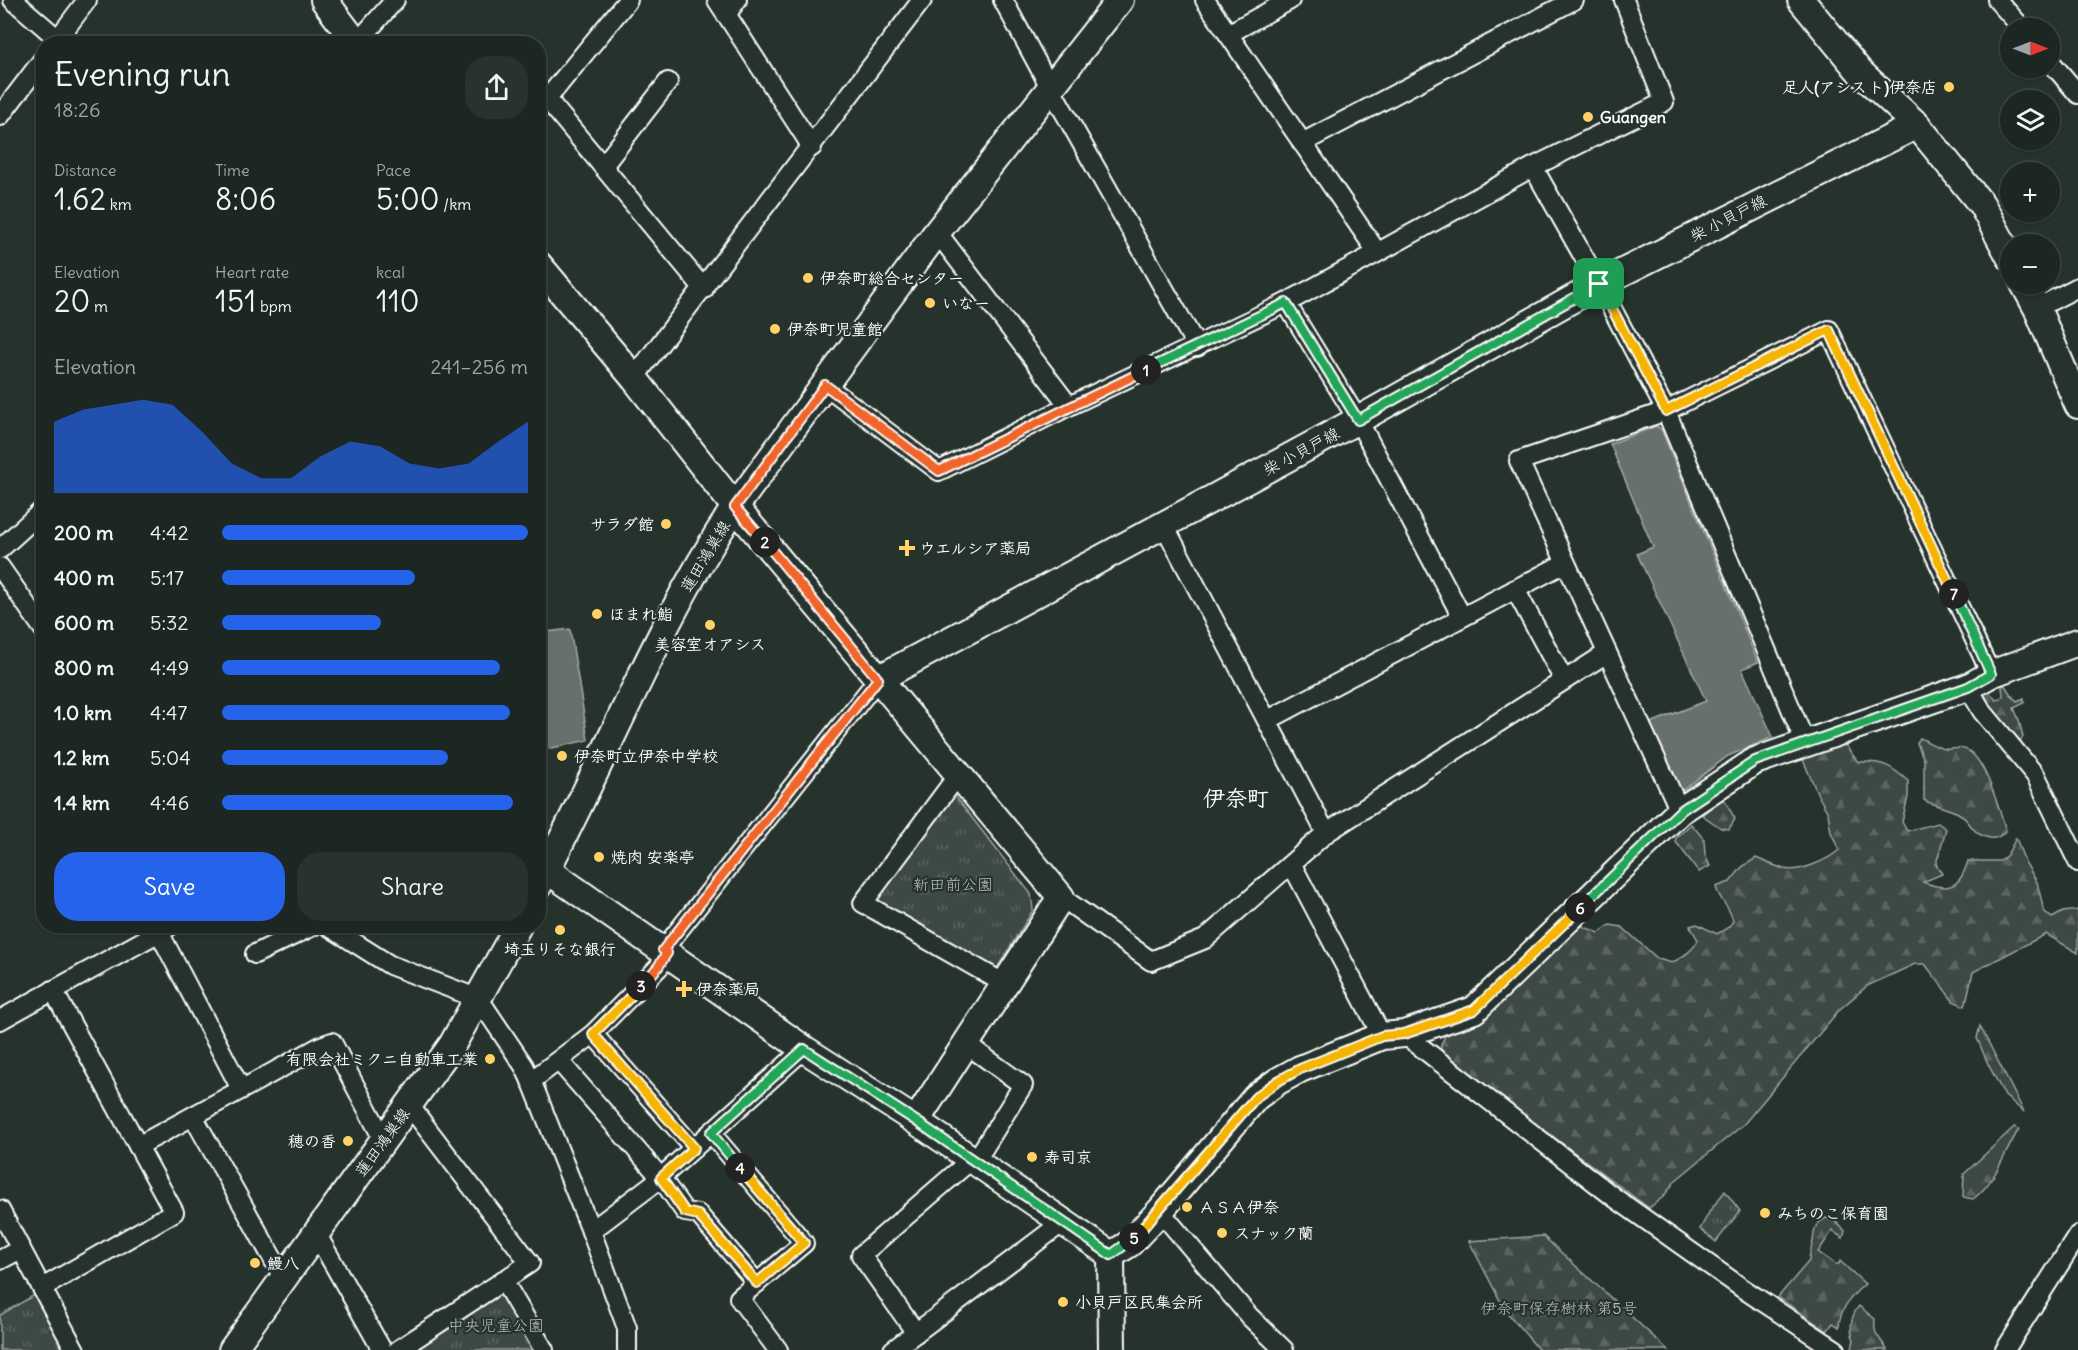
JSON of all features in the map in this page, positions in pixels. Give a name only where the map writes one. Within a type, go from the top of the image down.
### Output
[{"type":"street","points":[[13,0],[51,36]]},
{"type":"street","points":[[60,36],[87,0]]},
{"type":"street","points":[[324,0],[352,36]]},
{"type":"street","points":[[363,36],[395,0]]},
{"type":"street","points":[[627,0],[547,99],[704,289]]},
{"type":"street","points":[[737,0],[721,8],[812,147]]},
{"type":"street","points":[[634,378],[922,0]]},
{"type":"street","points":[[1003,0],[1197,346]]},
{"type":"street","points":[[1119,0],[937,232],[735,507],[1061,897],[1152,961],[1205,939],[1326,833],[1607,652]]},
{"type":"street","points":[[1205,0],[1377,252]]},
{"type":"street","points":[[1228,34],[1290,0]]},
{"type":"street","points":[[1302,143],[1574,0]]},
{"type":"street","points":[[825,385],[939,471],[1069,406],[1286,303],[1533,167],[1664,102],[1624,0]]},
{"type":"street","points":[[1997,0],[2013,18]]},
{"type":"street","points":[[1806,2],[1860,72],[1917,125],[1982,205],[2000,238]]},
{"type":"street","points":[[0,116],[36,69]]},
{"type":"street","points":[[2060,73],[2078,94]]},
{"type":"street","points":[[603,166],[668,82]]},
{"type":"street","name":"柴 小貝戸線","points":[[878,679],[1358,420],[1599,284],[1917,125]]},
{"type":"street","points":[[1533,167],[1599,284],[1666,411],[1805,742]]},
{"type":"street","points":[[937,232],[1069,406]]},
{"type":"street","name":"蓮田鴻巣線","points":[[546,274],[634,378],[735,507],[708,547],[676,602],[546,872]]},
{"type":"street","points":[[2037,308],[2078,287]]},
{"type":"street","points":[[2029,294],[2078,405]]},
{"type":"street","points":[[1286,303],[1358,420],[1462,617]]},
{"type":"street","points":[[1680,811],[1519,461],[1666,411],[1829,330],[1991,674]]},
{"type":"street","points":[[0,549],[36,516]]},
{"type":"street","points":[[1164,525],[1326,833]]},
{"type":"street","points":[[1268,720],[1565,563]]},
{"type":"street","points":[[0,567],[36,619]]},
{"type":"street","points":[[1515,589],[1564,680]]},
{"type":"street","points":[[1111,1255],[1129,1244],[1160,1211],[1256,1097],[1300,1069],[1393,1035],[1474,1010],[1680,811],[1755,761],[1968,687],[1991,674],[2078,642]]},
{"type":"street","points":[[531,1081],[593,1034],[658,967],[665,952],[878,679]]},
{"type":"street","points":[[1968,687],[1982,711],[2036,776],[2078,862]]},
{"type":"street","points":[[958,775],[863,903],[1005,984]]},
{"type":"street","points":[[1292,865],[1393,1035],[1742,1288],[1836,1350]]},
{"type":"street","points":[[546,880],[665,952],[804,1049],[916,1121],[1111,1255]]},
{"type":"street","points":[[916,1121],[1061,897]]},
{"type":"street","points":[[0,1020],[158,933]]},
{"type":"street","points":[[167,933],[242,1089]]},
{"type":"street","points":[[255,954],[298,933]]},
{"type":"street","points":[[339,933],[390,965],[479,999],[525,1066],[627,1328],[627,1350]]},
{"type":"street","name":"蓮田鴻巣線","points":[[232,1350],[452,1045],[514,933]]},
{"type":"street","points":[[42,1288],[174,1212],[53,990]]},
{"type":"street","points":[[593,1034],[694,1148]]},
{"type":"street","points":[[138,1146],[332,1042],[384,1141]]},
{"type":"street","points":[[916,1333],[861,1255],[973,1160],[1023,1085],[966,1044]]},
{"type":"street","points":[[591,1231],[661,1178],[804,1049]]},
{"type":"street","points":[[559,1061],[661,1178],[685,1212],[698,1215],[757,1283]]},
{"type":"street","points":[[398,1350],[530,1263],[409,1105]]},
{"type":"street","points":[[193,1116],[283,1277]]},
{"type":"street","points":[[711,1133],[804,1243],[739,1298],[778,1350]]},
{"type":"street","points":[[0,1210],[75,1350]]},
{"type":"street","points":[[1160,1211],[1249,1316],[1284,1350]]},
{"type":"street","points":[[893,1350],[1063,1222]]},
{"type":"street","points":[[316,1233],[382,1350]]},
{"type":"street","points":[[2005,1350],[2078,1235]]},
{"type":"street","points":[[0,1260],[21,1249]]},
{"type":"street","points":[[1111,1255],[1112,1350]]},
{"type":"street","points":[[503,1280],[544,1350]]},
{"type":"green space","points":[[2004,684],[2017,701],[2024,698],[2024,703],[2014,708],[2023,737],[2020,741],[1982,697],[1985,692],[1990,693],[1996,700],[2001,699]]},
{"type":"green space","points":[[1920,738],[1935,746],[1947,749],[1959,748],[1972,753],[1990,784],[2006,830],[2001,835],[1992,838],[1978,834],[1961,815],[1924,800],[1924,760],[1917,743]]},
{"type":"green space","points":[[1843,742],[1858,762],[1885,765],[1908,781],[1908,797],[1902,822],[1907,831],[1938,823],[1946,829],[1936,864],[1942,874],[1923,882],[1940,887],[1952,885],[1961,877],[1968,861],[2000,861],[2007,855],[2016,838],[2025,862],[2037,882],[2044,911],[2052,918],[2063,912],[2078,910],[2078,953],[2046,934],[1973,972],[1965,1006],[1953,1001],[1925,964],[1915,964],[1867,986],[1840,1009],[1744,1124],[1676,1180],[1663,1197],[1649,1208],[1441,1053],[1441,1044],[1445,1036],[1474,1021],[1513,992],[1564,932],[1582,926],[1599,933],[1610,925],[1622,927],[1658,959],[1672,963],[1690,951],[1698,940],[1690,926],[1697,924],[1717,934],[1729,927],[1733,921],[1716,887],[1730,882],[1742,867],[1756,858],[1790,870],[1813,865],[1834,854],[1839,850],[1831,832],[1828,813],[1801,755]]},
{"type":"green space","name":"新田前公園","points":[[955,796],[1031,894],[1033,910],[996,970],[876,902],[874,896],[948,797]]},
{"type":"green space","points":[[1723,797],[1735,819],[1729,829],[1721,828],[1702,815]]},
{"type":"green space","points":[[1691,824],[1704,839],[1705,855],[1710,866],[1699,872],[1676,842],[1676,838]]},
{"type":"green space","points":[[1980,1026],[2024,1112],[2005,1096],[1988,1064],[1977,1038]]},
{"type":"green space","points":[[2014,1127],[2019,1129],[1988,1184],[1973,1199],[1963,1197],[1964,1174]]},
{"type":"green space","points":[[1725,1191],[1740,1211],[1716,1242],[1700,1229]]},
{"type":"green space","points":[[1826,1218],[1836,1222],[1845,1231],[1843,1238],[1832,1231],[1818,1252],[1835,1264],[1839,1264],[1840,1261],[1865,1284],[1847,1303],[1841,1314],[1839,1327],[1833,1323],[1827,1331],[1778,1297],[1809,1261],[1815,1228]]},
{"type":"green space","name":"伊奈町保存樹林 第5号","points":[[1543,1236],[1668,1350],[1539,1350],[1505,1310],[1469,1241]]},
{"type":"green space","name":"中央児童公園","points":[[505,1290],[538,1350],[414,1350]]},
{"type":"green space","points":[[38,1293],[69,1350],[0,1350],[0,1315]]},
{"type":"green space","points":[[1859,1306],[1875,1319],[1876,1334],[1887,1350],[1855,1350],[1852,1348],[1854,1340],[1852,1322]]},
{"type":"shaded area","points":[[1656,426],[1661,429],[1758,662],[1742,669],[1773,737],[1728,756],[1679,793],[1648,724],[1706,701],[1637,554],[1653,547],[1610,444]]},
{"type":"shaded area","points":[[570,629],[588,740],[546,749],[546,632]]},
{"type":"place","name":"足人(アシスト)伊奈店","points":[[1949,87]]},
{"type":"place","name":"Guangen","points":[[1588,117]]},
{"type":"place","name":"伊奈町総合センター","points":[[808,278]]},
{"type":"place","name":"いなー","points":[[930,303]]},
{"type":"place","name":"伊奈町児童館","points":[[775,329]]},
{"type":"place","name":"サラダ館","points":[[666,524]]},
{"type":"place","name":"ウエルシア薬局","points":[[907,548]]},
{"type":"place","name":"ほまれ鮨","points":[[597,614]]},
{"type":"place","name":"美容室オアシス","points":[[710,625]]},
{"type":"place","name":"伊奈町立伊奈中学校","points":[[562,756]]},
{"type":"place","name":"焼肉 安楽亭","points":[[599,857]]},
{"type":"place","name":"埼玉りそな銀行","points":[[560,930]]},
{"type":"place","name":"伊奈薬局","points":[[684,989]]},
{"type":"place","name":"有限会社ミクニ自動車工業","points":[[490,1059]]},
{"type":"place","name":"穂の香","points":[[348,1141]]},
{"type":"place","name":"寿司京","points":[[1032,1157]]},
{"type":"place","name":"ＡＳＡ伊奈","points":[[1187,1207]]},
{"type":"place","name":"みちのこ保育園","points":[[1765,1213]]},
{"type":"place","name":"スナック蘭","points":[[1222,1233]]},
{"type":"place","name":"鰻八","points":[[255,1263]]},
{"type":"place","name":"小貝戸区民集会所","points":[[1063,1302]]},
{"type":"district","name":"伊奈町","points":[[1236,798]]},
{"type":"route","points":[[1599,284],[1666,411],[1829,330],[1991,674],[1968,687],[1755,761],[1680,811],[1474,1010],[1404,1034],[1382,1036],[1300,1069],[1256,1097],[1160,1211],[1129,1244],[1111,1255],[916,1121],[804,1049],[711,1133],[804,1243],[757,1283],[698,1215],[685,1212],[661,1178],[694,1148],[593,1034],[658,967],[667,953],[663,950],[878,679],[735,507],[825,385],[939,471],[1069,406],[1286,303],[1358,420],[1599,284]]}]
